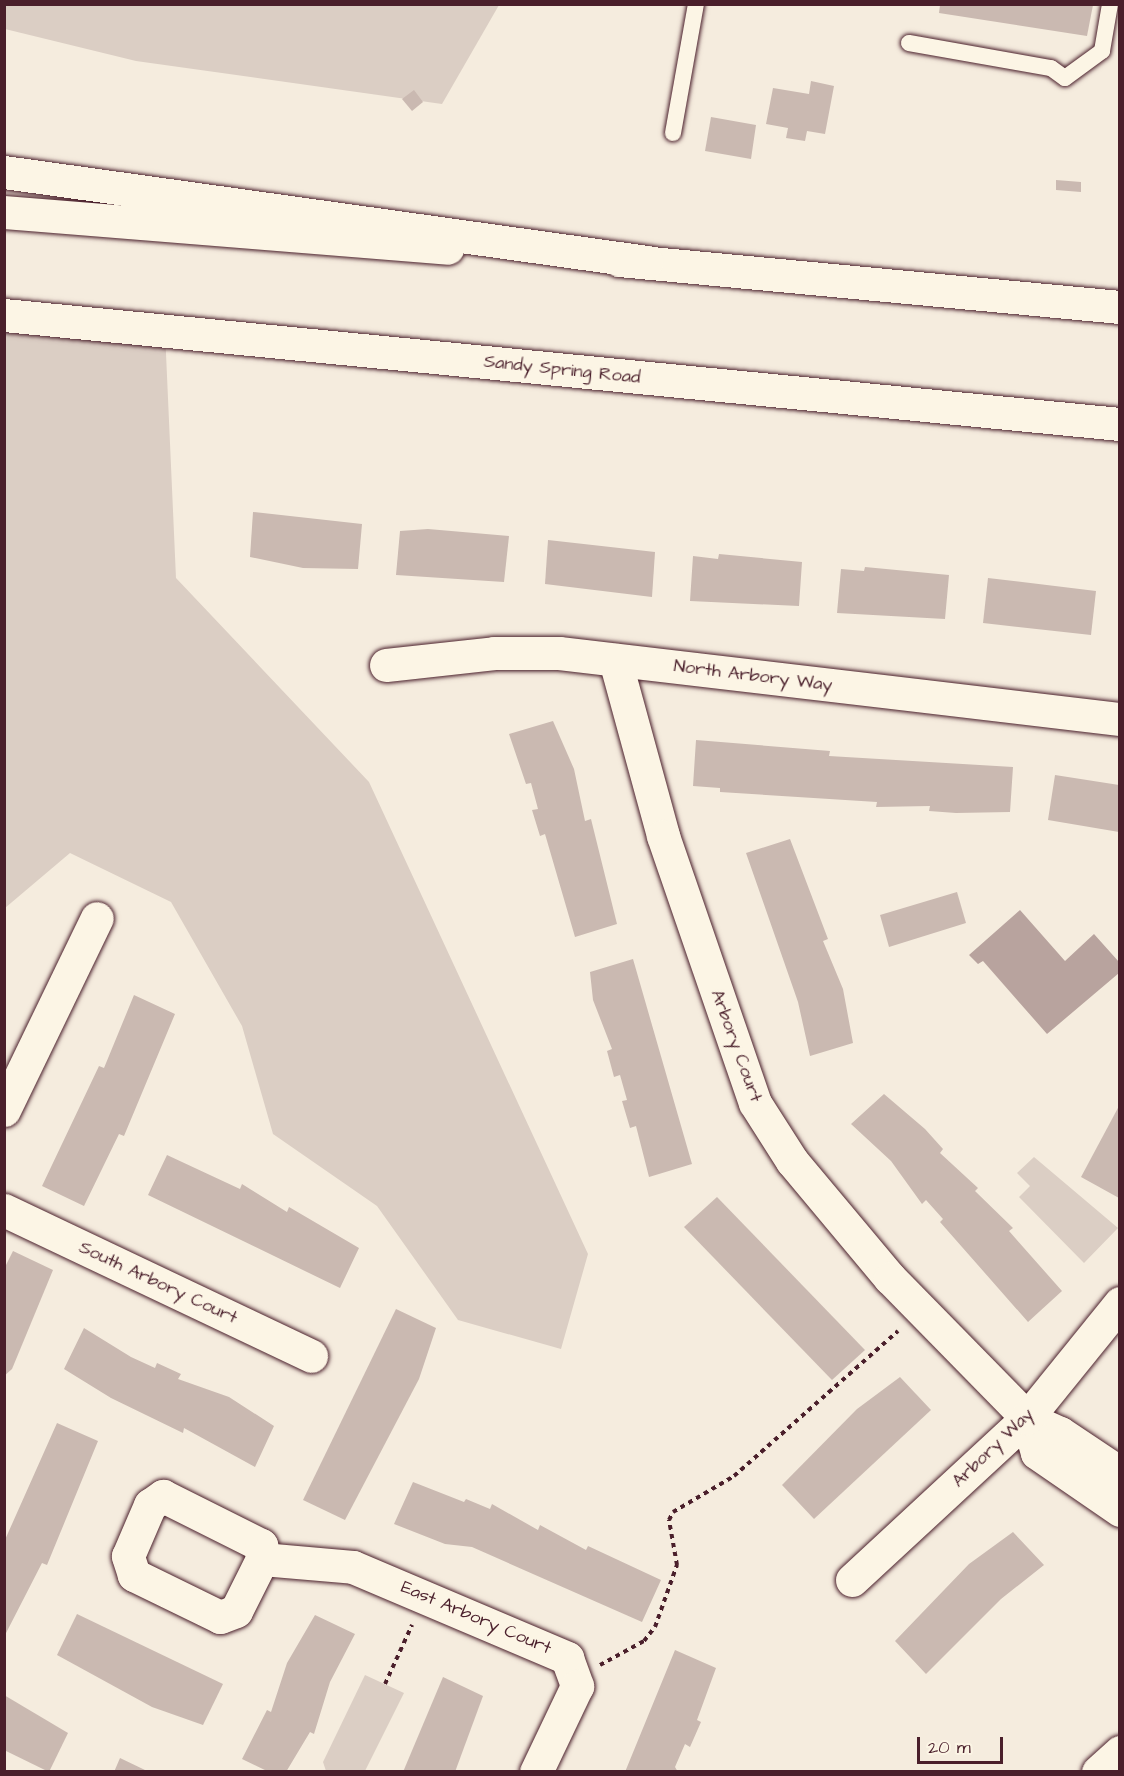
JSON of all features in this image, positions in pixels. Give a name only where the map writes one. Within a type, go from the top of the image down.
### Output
[{"type":"main road","points":[[4,172],[647,262]]},
{"type":"main road","points":[[4,212],[647,262],[1119,307]]},
{"type":"main road","name":"Sandy Spring Road","points":[[4,315],[1119,424]]},
{"type":"main road","name":"North Arbory Way","points":[[386,665],[494,653],[615,660],[1119,719]]},
{"type":"main road","name":"Arbory Court","points":[[615,660],[663,836],[755,1103],[792,1161],[921,1310],[1027,1418],[1060,1433],[1119,1473]]},
{"type":"main road","points":[[4,1110],[97,918]]},
{"type":"main road","name":"South Arbory Court","points":[[4,1210],[311,1356]]},
{"type":"main road","name":"Arbory Way","points":[[852,1580],[1027,1418],[1119,1303]]},
{"type":"main road","name":"Arbory Court","points":[[1027,1418],[1037,1453],[1119,1510]]},
{"type":"main road","name":"East Arbory Court","points":[[262,1559],[337,1564],[425,1597],[558,1652],[577,1675]]},
{"type":"main road","points":[[536,1772],[574,1695],[577,1675]]},
{"type":"main road","points":[[1098,1772],[1119,1752]]},
{"type":"lane","points":[[673,133],[696,4]]},
{"type":"lane","points":[[909,43],[1051,68],[1065,78],[1102,51],[1110,4]]},
{"type":"path","points":[[577,1675],[628,1652],[655,1627],[677,1565],[669,1520],[673,1512],[734,1476],[921,1310]]},
{"type":"path","points":[[385,1684],[425,1597]]},
{"type":"shaded area","points":[[5,4],[499,5],[442,104],[136,61],[5,29]]},
{"type":"shaded area","points":[[5,315],[165,331],[176,578],[369,782],[588,1254],[561,1349],[458,1320],[377,1206],[273,1134],[242,1026],[171,902],[70,853],[5,908]]},
{"type":"shaded area","points":[[1020,910],[1065,961],[1094,934],[1119,962],[1119,973],[1047,1034],[983,961],[978,964],[969,955]]},
{"type":"shaded area","points":[[1034,1157],[1118,1228],[1084,1263],[1019,1197],[1030,1186],[1017,1173]]},
{"type":"shaded area","points":[[365,1675],[404,1693],[365,1771],[326,1771],[323,1762]]},
{"type":"building","points":[[940,5],[1093,5],[1087,36],[939,13]]},
{"type":"building","points":[[811,81],[834,86],[825,134],[807,131],[805,141],[786,138],[788,128],[766,124],[773,88],[809,94]]},
{"type":"building","points":[[414,90],[423,102],[412,111],[402,99]]},
{"type":"building","points":[[711,117],[756,125],[751,159],[705,151]]},
{"type":"building","points":[[1056,180],[1081,182],[1081,192],[1056,190]]},
{"type":"building","points":[[253,512],[362,524],[358,569],[303,568],[250,557]]},
{"type":"building","points":[[428,529],[509,536],[504,582],[396,575],[400,531]]},
{"type":"building","points":[[548,540],[655,552],[652,597],[545,584]]},
{"type":"building","points":[[719,554],[802,562],[799,606],[690,601],[693,556],[718,559]]},
{"type":"building","points":[[865,567],[949,575],[945,619],[837,613],[841,569],[864,571]]},
{"type":"building","points":[[988,578],[1096,591],[1091,635],[983,623]]},
{"type":"building","points":[[553,721],[574,769],[585,821],[591,819],[617,924],[575,937],[545,834],[540,836],[532,810],[538,809],[531,783],[526,784],[509,734]]},
{"type":"building","points":[[696,740],[830,751],[829,756],[1013,767],[1010,812],[929,811],[930,806],[876,807],[877,802],[720,792],[720,788],[693,786]]},
{"type":"building","points":[[1055,775],[1119,785],[1119,832],[1048,820]]},
{"type":"building","points":[[790,839],[828,939],[823,941],[843,989],[853,1043],[810,1056],[798,1002],[746,853]]},
{"type":"building","points":[[957,892],[966,923],[889,947],[880,915]]},
{"type":"building","points":[[633,959],[692,1164],[649,1177],[636,1126],[630,1128],[622,1101],[627,1100],[620,1075],[614,1077],[607,1051],[612,1049],[593,1000],[590,972]]},
{"type":"building","points":[[134,995],[175,1014],[124,1136],[119,1134],[84,1206],[42,1186],[99,1066],[104,1068]]},
{"type":"building","points":[[884,1094],[925,1129],[943,1149],[940,1153],[978,1188],[975,1191],[1013,1228],[1009,1231],[1062,1291],[1028,1322],[940,1222],[943,1219],[926,1200],[922,1204],[891,1161],[851,1124]]},
{"type":"building","points":[[1119,1106],[1119,1198],[1081,1177]]},
{"type":"building","points":[[167,1155],[240,1189],[242,1184],[287,1212],[289,1207],[359,1248],[340,1288],[148,1195]]},
{"type":"building","points":[[717,1197],[865,1350],[832,1380],[684,1227]]},
{"type":"building","points":[[13,1251],[53,1270],[12,1369],[4,1376],[4,1269]]},
{"type":"building","points":[[396,1309],[436,1328],[419,1379],[345,1520],[303,1500]]},
{"type":"building","points":[[84,1328],[131,1357],[155,1368],[157,1363],[181,1374],[178,1379],[229,1397],[274,1426],[255,1467],[184,1428],[183,1433],[111,1398],[64,1369]]},
{"type":"building","points":[[900,1377],[931,1410],[814,1519],[782,1485],[857,1409]]},
{"type":"building","points":[[57,1423],[98,1441],[47,1565],[42,1563],[4,1637],[4,1542]]},
{"type":"building","points":[[413,1482],[464,1502],[466,1499],[490,1509],[492,1504],[538,1530],[540,1525],[586,1550],[588,1546],[661,1580],[642,1622],[472,1547],[445,1544],[394,1524]]},
{"type":"building","points":[[1013,1532],[1044,1565],[1001,1599],[926,1674],[895,1641],[969,1564]]},
{"type":"building","points":[[77,1614],[223,1684],[203,1725],[152,1707],[57,1655]]},
{"type":"building","points":[[315,1615],[355,1634],[330,1682],[314,1734],[310,1732],[286,1772],[269,1772],[242,1759],[267,1710],[271,1712],[287,1663]]},
{"type":"building","points":[[675,1650],[716,1668],[697,1720],[701,1722],[690,1747],[685,1744],[675,1767],[678,1772],[625,1772]]},
{"type":"building","points":[[443,1677],[483,1696],[455,1772],[403,1772]]},
{"type":"building","points":[[4,1695],[68,1733],[49,1772],[4,1750]]},
{"type":"building","points":[[120,1758],[145,1770],[158,1772],[114,1772]]}]
